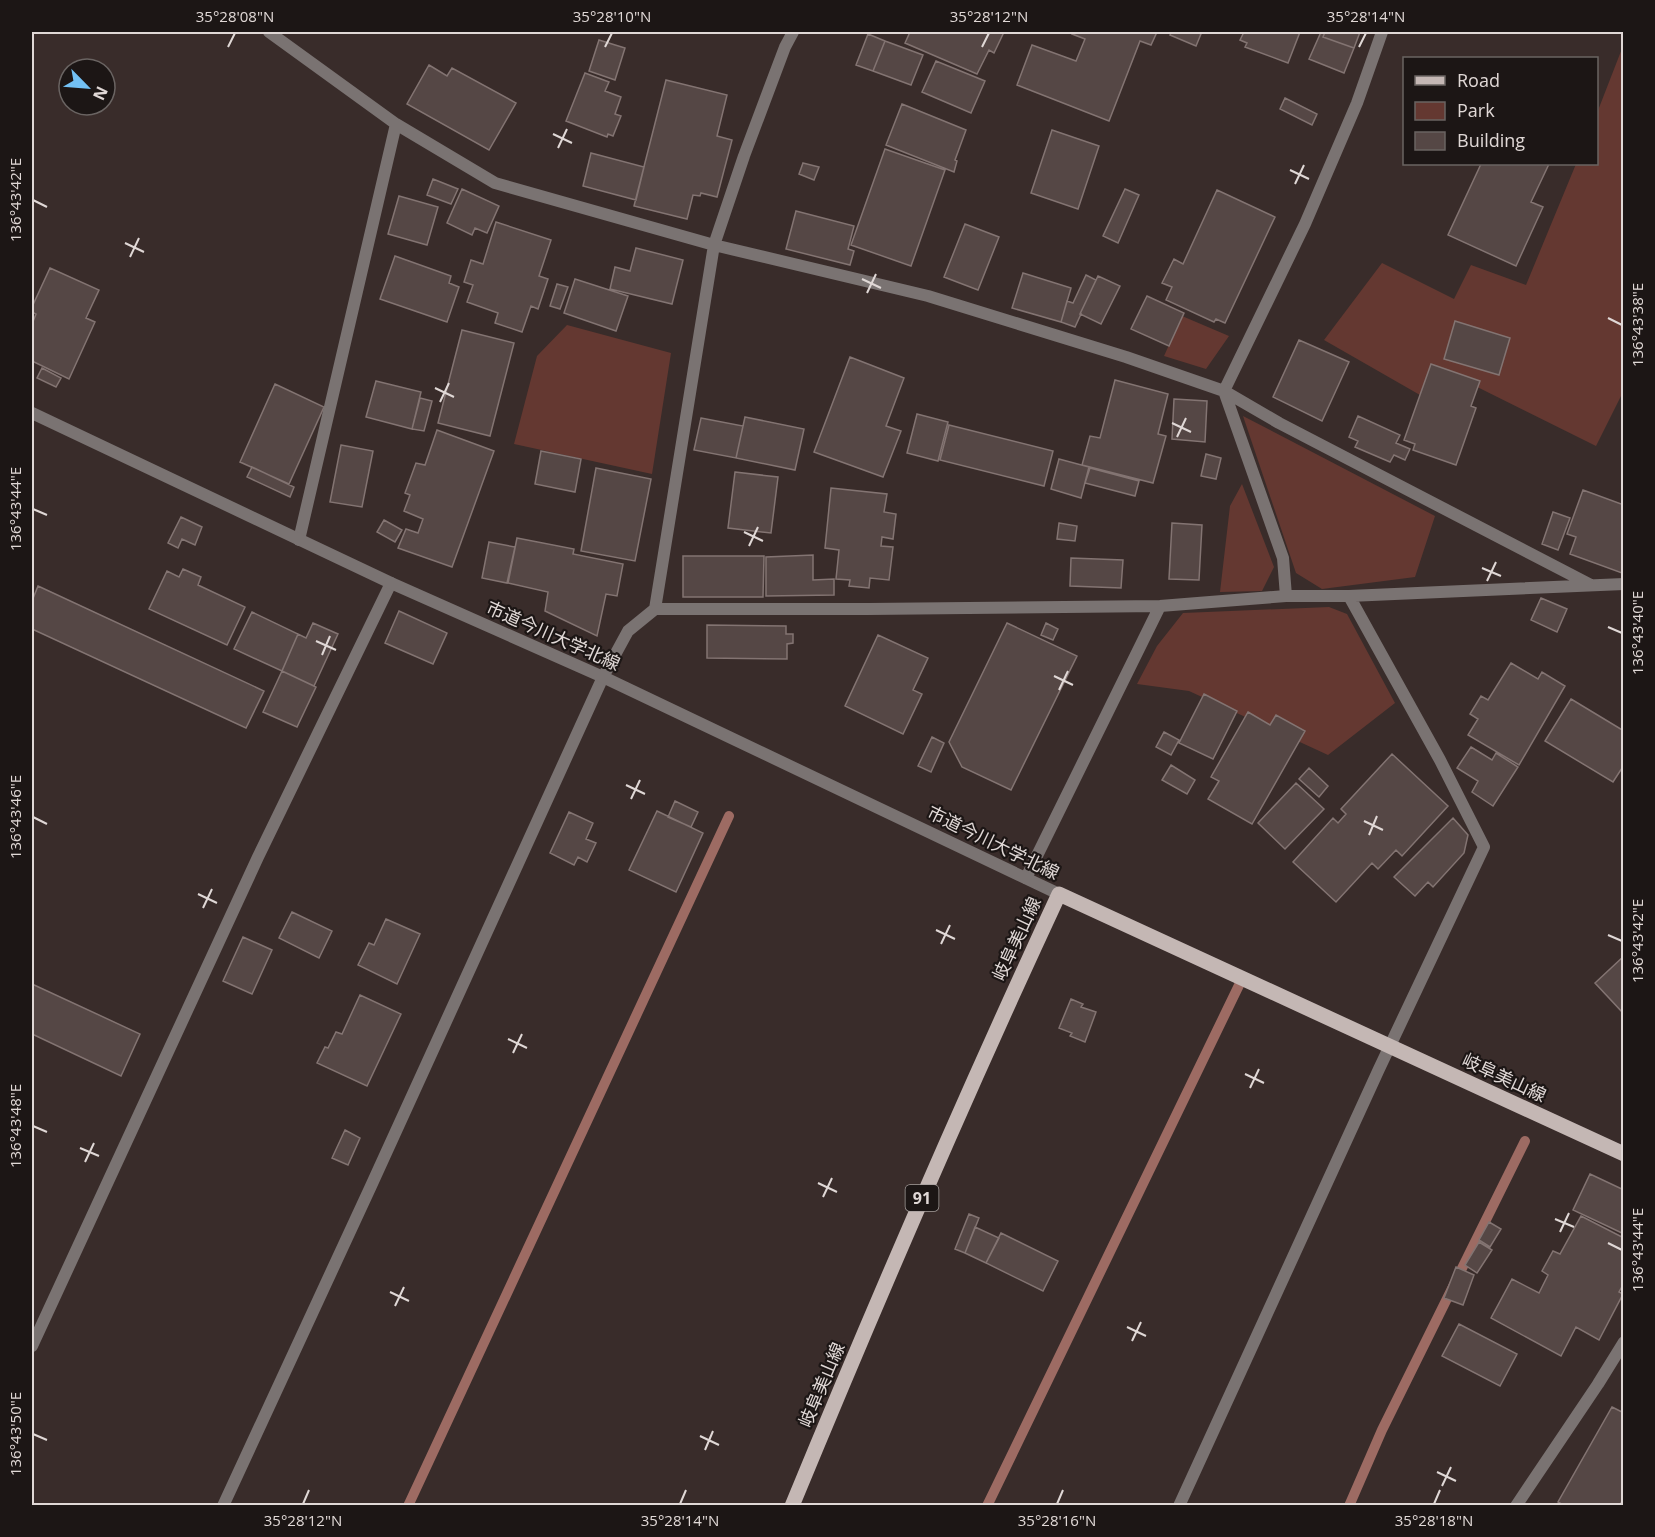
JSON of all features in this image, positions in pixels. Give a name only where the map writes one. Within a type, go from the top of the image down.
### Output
[{"type":"main road","name":"岐阜美山線","points":[[792,1506],[916,1212],[1059,894],[1623,1154]]},
{"type":"street","points":[[269,32],[396,124],[495,183],[714,245],[928,296],[1126,357],[1224,391],[1279,423],[1591,585]]},
{"type":"street","points":[[655,609],[714,245],[748,145],[785,47],[793,32]]},
{"type":"street","points":[[1287,596],[1283,558],[1224,391],[1305,224],[1357,103],[1382,32]]},
{"type":"street","points":[[299,540],[396,124]]},
{"type":"street","name":"市道今川大学北線","points":[[32,413],[391,583],[603,677],[1059,894]]},
{"type":"street","points":[[32,1346],[258,857],[391,583]]},
{"type":"street","points":[[223,1506],[603,677],[628,631],[655,609],[1160,606],[1287,596],[1349,596],[1623,584]]},
{"type":"street","points":[[1179,1506],[1484,847],[1440,760],[1349,596]]},
{"type":"street","points":[[1026,878],[1160,606]]},
{"type":"street","points":[[1516,1506],[1598,1384],[1623,1342]]},
{"type":"green space","points":[[1623,46],[1623,392],[1596,446],[1445,371],[1420,395],[1324,340],[1382,263],[1454,299],[1471,265],[1526,285],[1576,165],[1598,165],[1598,110]]},
{"type":"green space","points":[[1182,316],[1229,336],[1206,369],[1164,356]]},
{"type":"green space","points":[[567,325],[671,353],[652,474],[514,444],[537,356]]},
{"type":"green space","points":[[1243,416],[1435,516],[1415,577],[1322,589],[1296,573]]},
{"type":"green space","points":[[1242,484],[1274,567],[1262,591],[1220,592],[1230,506]]},
{"type":"green space","points":[[1329,607],[1347,614],[1395,703],[1328,755],[1189,691],[1137,684],[1157,646],[1183,613]]},
{"type":"building","points":[[910,32],[1004,32],[994,53],[989,50],[977,74],[905,43]]},
{"type":"building","points":[[1073,32],[1157,32],[1151,45],[1140,41],[1109,121],[1017,85],[1032,45],[1076,61],[1085,39],[1072,34]]},
{"type":"building","points":[[1171,32],[1201,34],[1196,46],[1170,35]]},
{"type":"building","points":[[1244,32],[1300,32],[1288,63],[1245,47],[1247,43],[1240,40]]},
{"type":"building","points":[[1321,32],[1325,32],[1323,37],[1354,48],[1344,73],[1309,59]]},
{"type":"building","points":[[1325,32],[1360,32],[1354,48],[1323,37]]},
{"type":"building","points":[[868,34],[885,41],[873,71],[856,65]]},
{"type":"building","points":[[599,40],[625,48],[615,80],[589,71]]},
{"type":"building","points":[[885,41],[923,55],[911,85],[873,71]]},
{"type":"building","points":[[936,61],[985,81],[971,113],[922,92]]},
{"type":"building","points":[[429,65],[447,76],[452,68],[516,103],[489,150],[407,104]]},
{"type":"building","points":[[585,73],[609,82],[605,91],[621,97],[615,114],[621,116],[613,136],[608,134],[607,137],[566,121]]},
{"type":"building","points":[[666,80],[727,95],[717,136],[732,140],[717,197],[701,193],[700,196],[693,195],[687,219],[634,206]]},
{"type":"building","points":[[1285,98],[1317,114],[1312,125],[1280,109]]},
{"type":"building","points":[[902,104],[966,130],[955,160],[957,161],[954,172],[886,145]]},
{"type":"building","points":[[1052,130],[1099,146],[1078,209],[1031,193]]},
{"type":"building","points":[[885,149],[945,170],[911,266],[851,245]]},
{"type":"building","points":[[591,153],[644,167],[636,200],[583,186]]},
{"type":"building","points":[[803,163],[819,167],[814,180],[799,174]]},
{"type":"building","points":[[1481,165],[1549,165],[1531,202],[1543,207],[1516,266],[1448,235]]},
{"type":"building","points":[[433,179],[458,189],[451,204],[427,195]]},
{"type":"building","points":[[462,189],[499,206],[487,233],[475,228],[472,235],[447,223]]},
{"type":"building","points":[[1125,189],[1139,195],[1118,243],[1103,236]]},
{"type":"building","points":[[1217,190],[1275,217],[1225,323],[1216,319],[1214,322],[1166,300],[1172,287],[1162,283],[1174,259],[1183,264]]},
{"type":"building","points":[[399,196],[438,207],[427,245],[388,234]]},
{"type":"building","points":[[796,211],[854,226],[848,249],[854,251],[850,265],[786,249]]},
{"type":"building","points":[[496,222],[551,240],[539,276],[548,279],[538,309],[531,306],[522,332],[495,323],[498,313],[467,302],[473,285],[464,282],[471,260],[483,264]]},
{"type":"building","points":[[965,224],[999,237],[978,290],[944,277]]},
{"type":"building","points":[[636,248],[683,260],[672,304],[610,289],[615,267],[630,271]]},
{"type":"building","points":[[395,256],[451,276],[449,283],[459,287],[447,322],[380,299]]},
{"type":"building","points":[[50,268],[99,290],[86,318],[95,322],[69,379],[32,361],[32,324],[36,314],[32,312],[32,307]]},
{"type":"building","points":[[1023,273],[1071,288],[1061,322],[1012,308]]},
{"type":"building","points":[[1086,275],[1096,280],[1075,327],[1061,322],[1067,301],[1073,303]]},
{"type":"building","points":[[1098,276],[1120,286],[1101,324],[1080,314]]},
{"type":"building","points":[[575,279],[628,296],[616,331],[564,313]]},
{"type":"building","points":[[557,284],[568,287],[560,309],[550,306]]},
{"type":"building","points":[[1147,296],[1184,313],[1169,346],[1131,329]]},
{"type":"building","points":[[1455,321],[1510,338],[1499,375],[1444,359]]},
{"type":"building","points":[[462,330],[514,343],[490,436],[438,423]]},
{"type":"building","points":[[1299,340],[1349,362],[1322,421],[1273,397]]},
{"type":"building","points":[[850,357],[904,378],[886,426],[901,431],[883,477],[814,452]]},
{"type":"building","points":[[1431,364],[1480,381],[1471,406],[1476,408],[1456,465],[1413,450],[1415,444],[1404,440]]},
{"type":"building","points":[[42,368],[61,378],[56,387],[37,378]]},
{"type":"building","points":[[1115,380],[1168,394],[1158,434],[1166,436],[1153,483],[1082,465],[1090,436],[1100,438]]},
{"type":"building","points":[[376,381],[421,392],[412,429],[366,417]]},
{"type":"building","points":[[275,384],[324,407],[289,484],[240,462]]},
{"type":"building","points":[[420,398],[432,401],[424,431],[412,429]]},
{"type":"building","points":[[1174,399],[1207,401],[1205,442],[1172,439]]},
{"type":"building","points":[[917,414],[948,422],[938,461],[907,453]]},
{"type":"building","points":[[1358,416],[1400,435],[1396,443],[1410,449],[1405,460],[1394,455],[1390,462],[1355,447],[1358,441],[1349,437]]},
{"type":"building","points":[[745,417],[804,429],[795,470],[736,458]]},
{"type":"building","points":[[701,418],[743,426],[736,458],[694,450]]},
{"type":"building","points":[[949,425],[1053,451],[1044,486],[940,460]]},
{"type":"building","points":[[437,430],[494,451],[452,567],[398,548],[406,529],[418,533],[423,519],[404,511],[410,495],[405,493],[416,463],[425,465]]},
{"type":"building","points":[[341,445],[373,451],[362,507],[330,502]]},
{"type":"building","points":[[541,451],[581,459],[575,492],[535,484]]},
{"type":"building","points":[[1206,454],[1221,458],[1216,479],[1201,476]]},
{"type":"building","points":[[1059,459],[1089,467],[1081,498],[1051,489]]},
{"type":"building","points":[[252,467],[294,487],[290,497],[247,477]]},
{"type":"building","points":[[596,468],[651,479],[635,561],[581,551]]},
{"type":"building","points":[[1090,468],[1139,481],[1135,496],[1085,483]]},
{"type":"building","points":[[735,472],[778,477],[771,533],[728,528]]},
{"type":"building","points":[[831,488],[887,494],[884,512],[896,514],[893,539],[882,537],[881,546],[893,547],[889,580],[870,578],[869,588],[849,586],[850,580],[836,579],[839,550],[825,548]]},
{"type":"building","points":[[1583,490],[1624,505],[1622,573],[1570,554],[1576,537],[1567,534]]},
{"type":"building","points":[[1553,512],[1570,518],[1558,550],[1542,544]]},
{"type":"building","points":[[181,517],[202,527],[195,545],[182,539],[178,548],[168,543]]},
{"type":"building","points":[[384,520],[402,530],[395,542],[377,532]]},
{"type":"building","points":[[1059,523],[1077,526],[1075,541],[1057,539]]},
{"type":"building","points":[[1172,523],[1202,525],[1199,580],[1169,579]]},
{"type":"building","points":[[517,538],[574,549],[573,554],[623,564],[617,596],[606,594],[597,636],[545,611],[548,592],[508,583]]},
{"type":"building","points":[[489,542],[515,547],[507,583],[482,578]]},
{"type":"building","points":[[813,555],[813,580],[834,579],[834,595],[766,596],[766,557]]},
{"type":"building","points":[[683,556],[764,556],[763,597],[683,597]]},
{"type":"building","points":[[1071,558],[1123,560],[1121,588],[1070,586]]},
{"type":"building","points":[[183,569],[201,577],[198,585],[245,607],[227,645],[149,609],[167,571],[179,577]]},
{"type":"building","points":[[38,586],[264,691],[246,728],[32,629],[32,601]]},
{"type":"building","points":[[1541,598],[1567,609],[1557,632],[1531,620]]},
{"type":"building","points":[[399,611],[447,633],[433,664],[385,643]]},
{"type":"building","points":[[252,612],[298,634],[282,671],[234,649]]},
{"type":"building","points":[[313,623],[338,634],[314,686],[282,671],[298,634],[306,638]]},
{"type":"building","points":[[1007,623],[1077,656],[1011,790],[962,767],[949,742]]},
{"type":"building","points":[[1046,623],[1058,629],[1053,640],[1041,635]]},
{"type":"building","points":[[707,625],[786,626],[786,634],[793,634],[793,643],[787,644],[787,659],[707,658]]},
{"type":"building","points":[[878,635],[928,658],[913,690],[922,694],[903,734],[845,706]]},
{"type":"building","points":[[1511,663],[1538,679],[1542,672],[1565,686],[1519,765],[1468,735],[1478,719],[1470,714],[1481,696],[1488,700]]},
{"type":"building","points":[[282,671],[316,687],[297,727],[263,712]]},
{"type":"building","points":[[1204,694],[1237,711],[1213,759],[1179,743]]},
{"type":"building","points":[[1571,699],[1624,731],[1624,765],[1613,782],[1545,741]]},
{"type":"building","points":[[1248,712],[1270,725],[1276,715],[1305,731],[1252,824],[1208,799],[1219,781],[1211,777]]},
{"type":"building","points":[[1164,732],[1179,740],[1171,755],[1156,747]]},
{"type":"building","points":[[932,737],[944,743],[931,772],[918,766]]},
{"type":"building","points":[[1471,747],[1492,760],[1496,753],[1518,767],[1493,806],[1472,792],[1478,781],[1457,768]]},
{"type":"building","points":[[1392,754],[1448,806],[1402,856],[1396,850],[1378,869],[1372,863],[1336,902],[1293,862],[1333,818],[1338,823],[1346,814],[1341,809]]},
{"type":"building","points":[[1171,765],[1195,780],[1187,794],[1162,780]]},
{"type":"building","points":[[1309,768],[1328,786],[1319,797],[1299,779]]},
{"type":"building","points":[[1296,783],[1324,809],[1285,849],[1258,823]]},
{"type":"building","points":[[675,801],[698,812],[691,827],[668,817]]},
{"type":"building","points":[[657,811],[703,833],[676,892],[629,870]]},
{"type":"building","points":[[569,812],[593,823],[586,839],[596,843],[587,862],[578,857],[574,865],[550,853]]},
{"type":"building","points":[[1453,818],[1468,835],[1464,853],[1433,887],[1428,882],[1415,896],[1394,877]]},
{"type":"building","points":[[292,912],[332,931],[319,958],[279,938]]},
{"type":"building","points":[[386,919],[420,934],[397,984],[358,965],[369,943],[374,945]]},
{"type":"building","points":[[243,937],[272,950],[252,994],[223,981]]},
{"type":"building","points":[[1624,956],[1624,1014],[1595,983]]},
{"type":"building","points":[[32,984],[140,1034],[121,1076],[32,1034]]},
{"type":"building","points":[[360,995],[401,1014],[367,1086],[317,1063],[336,1032],[342,1034]]},
{"type":"building","points":[[1071,999],[1083,1004],[1081,1007],[1096,1012],[1085,1042],[1070,1036],[1072,1033],[1059,1028]]},
{"type":"building","points":[[345,1130],[360,1138],[348,1165],[332,1158]]},
{"type":"building","points":[[1590,1174],[1624,1190],[1624,1234],[1573,1210]]},
{"type":"building","points":[[969,1214],[979,1218],[965,1253],[955,1249]]},
{"type":"building","points":[[1581,1216],[1624,1238],[1624,1283],[1619,1292],[1623,1294],[1599,1340],[1576,1327],[1561,1356],[1491,1318],[1512,1279],[1539,1293],[1548,1275],[1542,1271],[1553,1251],[1560,1254]]},
{"type":"building","points":[[1489,1222],[1501,1229],[1490,1247],[1479,1240]]},
{"type":"building","points":[[975,1227],[999,1238],[986,1263],[965,1253]]},
{"type":"building","points":[[1001,1233],[1058,1261],[1043,1291],[986,1263]]},
{"type":"building","points":[[1479,1242],[1492,1250],[1477,1273],[1465,1265]]},
{"type":"building","points":[[1456,1267],[1474,1275],[1463,1305],[1444,1298]]},
{"type":"building","points":[[1459,1324],[1517,1354],[1500,1386],[1442,1356]]},
{"type":"building","points":[[1612,1407],[1624,1413],[1624,1498],[1619,1506],[1565,1506],[1558,1502]]},
{"type":"waterway","points":[[408,1506],[729,816]]},
{"type":"waterway","points":[[987,1506],[1242,979]]},
{"type":"waterway","points":[[1349,1506],[1382,1430],[1525,1141]]}]
